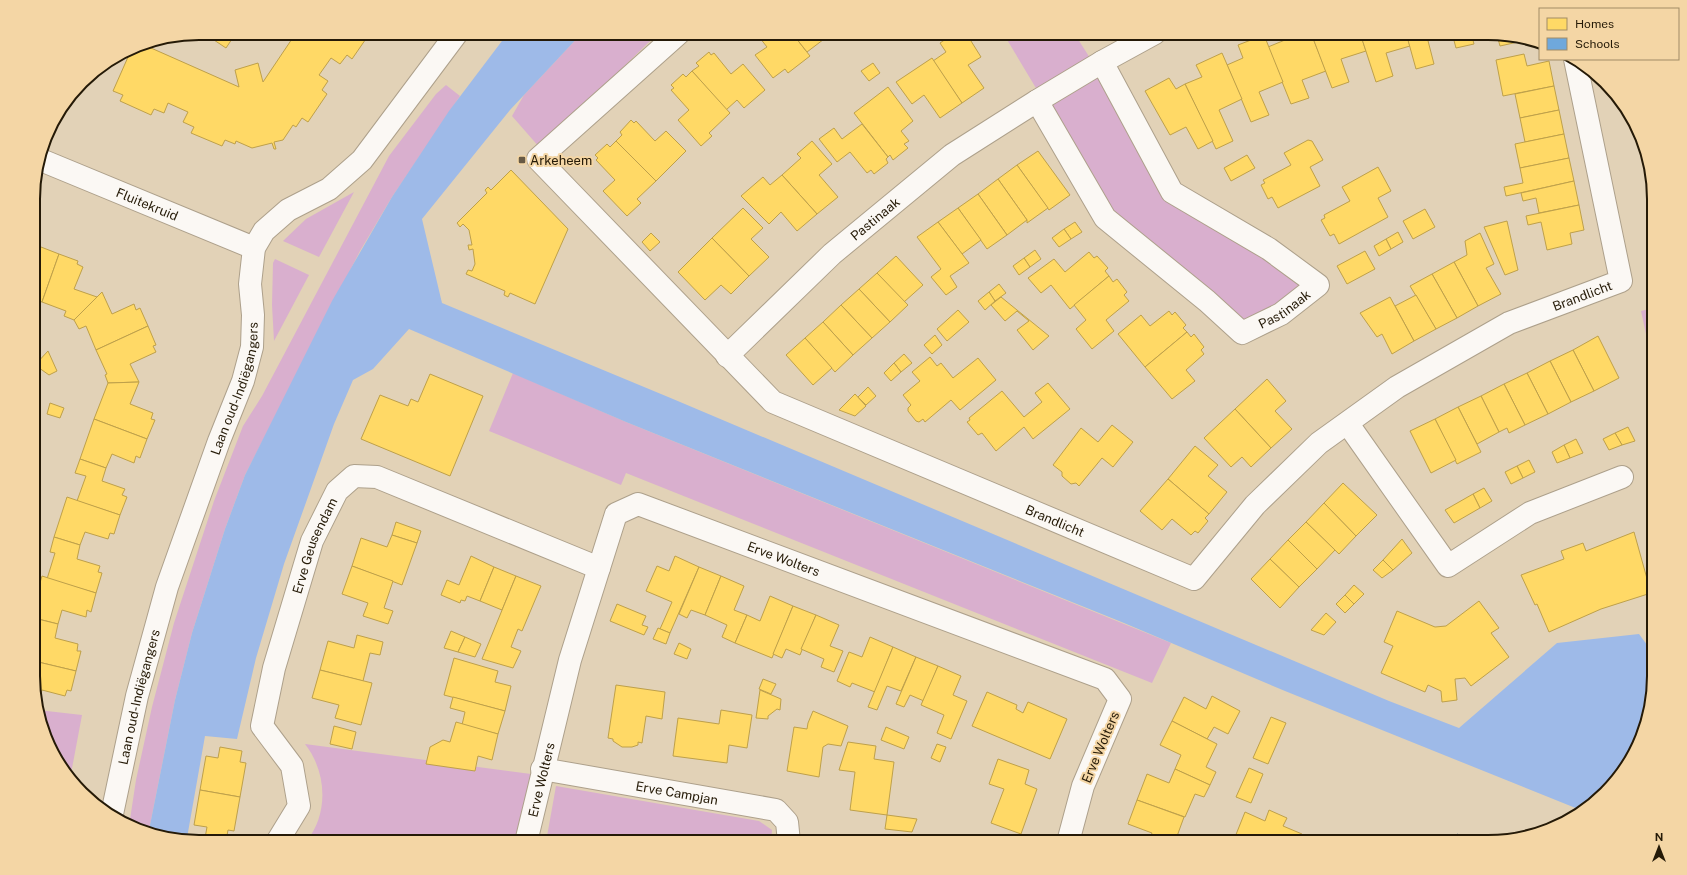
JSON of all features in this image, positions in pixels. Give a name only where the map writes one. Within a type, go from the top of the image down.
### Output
[{"type":"street","name":"Laan oud-Indiëgangers","points":[[113,809],[137,696],[167,587],[218,441],[243,381],[252,346],[253,315],[250,284],[254,248],[264,231],[288,210],[329,189],[362,160],[417,84],[452,40]]},
{"type":"street","points":[[671,40],[538,159],[727,356]]},
{"type":"street","name":"Pastinaak","points":[[727,356],[832,254],[952,155],[1037,101],[1142,40]]},
{"type":"street","name":"Pastinaak","points":[[1037,101],[1105,218],[1207,301],[1242,333],[1281,314],[1318,285],[1269,249],[1172,192],[1102,62]]},
{"type":"street","name":"Brandlicht","points":[[727,356],[773,402],[1194,579],[1255,505],[1319,443],[1348,424],[1397,387],[1509,323],[1621,281],[1576,67]]},
{"type":"street","name":"Fluitekruid","points":[[44,161],[254,248]]},
{"type":"street","points":[[1348,424],[1448,566],[1530,513],[1622,477]]},
{"type":"street","name":"Erve Geusendam","points":[[281,835],[299,806],[292,766],[262,726],[274,668],[312,541],[337,491],[342,486],[354,476],[377,477],[599,568]]},
{"type":"street","name":"Erve Wolters","points":[[528,835],[542,769],[570,660],[616,514],[638,504],[1105,679],[1120,699],[1083,786],[1070,835]]},
{"type":"street","name":"Erve Campjan","points":[[542,769],[776,810],[787,822],[788,835]]},
{"type":"shaded area","points":[[575,40],[652,40],[540,148],[512,116],[524,95]]},
{"type":"shaded area","points":[[1007,40],[1078,40],[1099,72],[1170,201],[1249,248],[1302,286],[1274,308],[1243,321],[1109,210]]},
{"type":"shaded area","points":[[446,85],[460,96],[392,197],[360,251],[245,475],[225,529],[192,633],[175,700],[150,827],[138,823],[130,819],[136,780],[152,707],[174,623],[214,501],[243,426],[262,396],[389,156],[436,94]]},
{"type":"shaded area","points":[[354,192],[319,257],[283,241],[306,219]]},
{"type":"shaded area","points":[[275,259],[309,275],[274,341],[272,305],[273,263]]},
{"type":"shaded area","points":[[1647,310],[1647,338],[1641,311]]},
{"type":"shaded area","points":[[513,373],[626,422],[1171,643],[1152,683],[626,473],[621,485],[489,431]]},
{"type":"shaded area","points":[[44,711],[82,715],[72,771],[56,746],[48,727]]},
{"type":"shaded area","points":[[305,744],[531,774],[519,835],[310,835],[319,819],[322,806],[321,780],[318,767]]},
{"type":"shaded area","points":[[556,786],[759,821],[772,830],[772,835],[547,835]]},
{"type":"water","points":[[503,40],[575,40],[510,110],[422,219],[442,303],[1389,701],[1459,728],[1557,643],[1639,634],[1647,645],[1646,697],[1639,727],[1626,756],[1608,781],[1593,796],[1576,808],[1285,691],[1124,623],[626,422],[409,329],[373,369],[353,380],[334,424],[284,564],[256,658],[237,739],[205,736],[188,835],[150,827],[175,700],[192,633],[225,529],[245,475],[332,301],[392,197],[449,111]]},
{"type":"building: Homes","points":[[214,40],[231,40],[226,48]]},
{"type":"building: Homes","points":[[291,40],[365,40],[352,59],[347,55],[340,64],[331,58],[319,75],[328,81],[322,90],[327,94],[308,122],[302,118],[296,127],[293,125],[283,140],[274,142],[276,149],[274,149],[272,143],[252,148],[236,141],[235,144],[225,140],[222,146],[191,133],[194,127],[183,122],[188,112],[168,103],[164,113],[154,109],[151,115],[120,101],[123,95],[113,91],[128,56],[150,47],[239,87],[235,70],[258,63],[263,82]]},
{"type":"building: Homes","points":[[762,40],[797,40],[810,56],[788,73],[785,69],[773,78],[755,55],[767,47]]},
{"type":"building: Homes","points":[[798,40],[823,40],[807,52]]},
{"type":"building: Homes","points":[[944,40],[970,40],[981,57],[968,65],[984,88],[962,103],[933,61],[946,52],[940,43]]},
{"type":"building: Homes","points":[[1251,40],[1266,40],[1283,82],[1259,92],[1269,115],[1251,122],[1227,65],[1243,58],[1238,45]]},
{"type":"building: Homes","points":[[1285,40],[1314,40],[1326,71],[1302,80],[1309,98],[1291,104],[1268,47]]},
{"type":"building: Homes","points":[[1314,40],[1362,40],[1366,51],[1341,59],[1349,82],[1332,88]]},
{"type":"building: Homes","points":[[1362,40],[1408,40],[1410,46],[1386,53],[1393,76],[1376,82]]},
{"type":"building: Homes","points":[[1408,40],[1428,40],[1434,64],[1416,69]]},
{"type":"building: Homes","points":[[1454,40],[1473,40],[1474,44],[1456,48]]},
{"type":"building: Homes","points":[[1498,40],[1516,42],[1500,46]]},
{"type":"building: Homes","points":[[709,52],[711,55],[714,53],[731,74],[743,64],[765,90],[744,108],[737,100],[726,110],[692,71],[699,66],[696,63]]},
{"type":"building: Homes","points":[[1222,53],[1242,99],[1219,110],[1233,141],[1216,149],[1185,84],[1202,77],[1196,65]]},
{"type":"building: Homes","points":[[1524,54],[1527,66],[1549,61],[1554,86],[1503,96],[1496,60]]},
{"type":"building: Homes","points":[[932,58],[962,103],[940,118],[924,95],[912,104],[896,82]]},
{"type":"building: Homes","points":[[873,63],[880,73],[869,81],[861,71]]},
{"type":"building: Homes","points":[[692,71],[730,113],[709,133],[712,136],[701,146],[678,120],[689,110],[671,90],[674,88],[671,85],[683,74],[686,77]]},
{"type":"building: Homes","points":[[1169,78],[1176,89],[1185,84],[1213,141],[1198,149],[1186,127],[1170,135],[1145,91]]},
{"type":"building: Homes","points":[[1554,86],[1559,110],[1520,118],[1515,94]]},
{"type":"building: Homes","points":[[888,87],[913,121],[901,131],[909,141],[904,144],[908,148],[893,160],[890,155],[888,157],[854,113]]},
{"type":"building: Homes","points":[[1559,110],[1564,134],[1525,142],[1520,118]]},
{"type":"building: Homes","points":[[631,120],[634,123],[636,121],[655,141],[666,131],[686,151],[656,181],[616,141],[622,135],[620,132]]},
{"type":"building: Homes","points":[[862,124],[888,157],[886,159],[888,163],[874,174],[871,170],[867,173],[850,152],[837,162],[819,139],[834,128],[842,139]]},
{"type":"building: Homes","points":[[1564,134],[1569,158],[1520,168],[1515,144]]},
{"type":"building: Homes","points":[[1308,140],[1312,141],[1323,160],[1310,167],[1320,186],[1278,208],[1272,197],[1268,199],[1261,185],[1265,183],[1263,180],[1291,165],[1284,153]]},
{"type":"building: Homes","points":[[616,141],[656,181],[637,199],[641,203],[627,216],[603,191],[615,180],[596,160],[598,158],[595,155],[607,144],[610,147]]},
{"type":"building: Homes","points":[[812,141],[832,164],[819,175],[838,197],[817,214],[782,175],[801,158],[797,154]]},
{"type":"building: Homes","points":[[1038,151],[1070,195],[1049,210],[1017,165]]},
{"type":"building: Homes","points":[[1247,155],[1255,168],[1231,181],[1224,168]]},
{"type":"building: Homes","points":[[1569,158],[1574,181],[1506,196],[1504,187],[1523,183],[1520,168]]},
{"type":"building: Homes","points":[[1017,165],[1048,208],[1027,223],[1027,220],[998,179]]},
{"type":"building: Homes","points":[[1378,167],[1391,191],[1378,198],[1388,217],[1339,244],[1334,234],[1330,236],[1321,220],[1325,218],[1324,215],[1350,201],[1342,187]]},
{"type":"building: Homes","points":[[511,170],[568,229],[535,304],[510,293],[508,297],[504,295],[505,291],[466,274],[468,270],[472,271],[475,264],[473,249],[469,250],[468,245],[472,245],[469,230],[463,224],[460,227],[457,223],[487,193],[485,190],[488,187],[491,190]]},
{"type":"building: Homes","points":[[782,175],[817,214],[797,231],[781,212],[769,224],[741,196],[763,177],[770,185]]},
{"type":"building: Homes","points":[[998,179],[1027,220],[1007,235],[978,194]]},
{"type":"building: Homes","points":[[1574,181],[1579,205],[1539,213],[1536,198],[1523,201],[1521,193]]},
{"type":"building: Homes","points":[[978,194],[1007,235],[987,249],[958,208]]},
{"type":"building: Homes","points":[[1579,205],[1584,230],[1570,233],[1572,244],[1547,250],[1541,222],[1528,225],[1526,216]]},
{"type":"building: Homes","points":[[743,208],[763,228],[751,239],[769,257],[749,276],[712,238]]},
{"type":"building: Homes","points":[[958,208],[981,240],[962,254],[938,222]]},
{"type":"building: Homes","points":[[1425,209],[1435,227],[1413,239],[1403,221]]},
{"type":"building: Homes","points":[[1507,221],[1518,270],[1505,275],[1484,227]]},
{"type":"building: Homes","points":[[938,222],[969,263],[950,276],[957,287],[946,295],[931,277],[941,269],[917,237]]},
{"type":"building: Homes","points":[[1075,222],[1082,232],[1071,239],[1064,229]]},
{"type":"building: Homes","points":[[1064,229],[1071,239],[1059,247],[1052,238]]},
{"type":"building: Homes","points":[[1398,232],[1403,242],[1391,249],[1386,239]]},
{"type":"building: Homes","points":[[651,233],[660,242],[650,251],[642,242]]},
{"type":"building: Homes","points":[[1480,233],[1494,264],[1486,268],[1501,294],[1478,306],[1454,262],[1467,255],[1465,241]]},
{"type":"building: Homes","points":[[712,238],[749,276],[731,294],[721,285],[705,300],[678,272]]},
{"type":"building: Homes","points":[[1386,239],[1391,249],[1379,256],[1374,246]]},
{"type":"building: Homes","points":[[41,247],[59,254],[42,302],[40,301]]},
{"type":"building: Homes","points":[[1035,250],[1041,259],[1030,267],[1024,258]]},
{"type":"building: Homes","points":[[1365,251],[1375,269],[1347,284],[1337,266]]},
{"type":"building: Homes","points":[[1089,252],[1094,258],[1097,256],[1108,268],[1105,271],[1109,276],[1070,309],[1051,285],[1041,293],[1028,278],[1054,259],[1065,272]]},
{"type":"building: Homes","points":[[59,254],[78,261],[77,264],[83,267],[74,289],[97,297],[74,320],[64,316],[66,311],[42,302]]},
{"type":"building: Homes","points":[[896,256],[923,285],[904,302],[877,273]]},
{"type":"building: Homes","points":[[1024,258],[1030,267],[1019,275],[1013,266]]},
{"type":"building: Homes","points":[[1454,262],[1478,306],[1457,318],[1432,274]]},
{"type":"building: Homes","points":[[877,273],[908,305],[890,322],[859,289]]},
{"type":"building: Homes","points":[[1432,274],[1457,318],[1436,329],[1410,286]]},
{"type":"building: Homes","points":[[1109,276],[1113,282],[1117,279],[1127,292],[1124,295],[1129,301],[1106,320],[1114,331],[1092,349],[1076,329],[1086,320],[1074,305]]},
{"type":"building: Homes","points":[[999,284],[1006,293],[995,301],[989,292]]},
{"type":"building: Homes","points":[[859,289],[890,322],[872,338],[841,305]]},
{"type":"building: Homes","points":[[102,292],[112,314],[134,304],[136,310],[140,308],[148,326],[96,350],[86,326],[79,329],[74,320]]},
{"type":"building: Homes","points":[[989,292],[995,301],[985,310],[978,301]]},
{"type":"building: Homes","points":[[1416,295],[1436,329],[1414,341],[1395,306]]},
{"type":"building: Homes","points":[[1001,297],[1049,336],[1033,350],[1017,330],[1029,321],[1017,311],[1005,321],[991,305]]},
{"type":"building: Homes","points":[[1390,297],[1414,341],[1392,354],[1382,334],[1377,337],[1360,313]]},
{"type":"building: Homes","points":[[841,305],[872,338],[853,355],[823,322]]},
{"type":"building: Homes","points":[[958,310],[969,322],[947,341],[937,329]]},
{"type":"building: Homes","points":[[1169,311],[1172,315],[1175,312],[1186,325],[1183,328],[1187,332],[1145,367],[1118,334],[1141,315],[1150,326]]},
{"type":"building: Homes","points":[[823,322],[853,355],[835,372],[805,338]]},
{"type":"building: Homes","points":[[148,326],[156,345],[153,346],[156,352],[130,364],[139,382],[108,383],[105,375],[107,374],[96,350]]},
{"type":"building: Homes","points":[[1187,332],[1191,337],[1194,334],[1204,347],[1201,350],[1204,354],[1186,370],[1195,381],[1172,399],[1145,367]]},
{"type":"building: Homes","points":[[935,335],[942,345],[932,354],[924,345]]},
{"type":"building: Homes","points":[[1598,336],[1619,378],[1594,391],[1573,350]]},
{"type":"building: Homes","points":[[805,338],[832,368],[813,385],[786,355]]},
{"type":"building: Homes","points":[[1573,350],[1594,391],[1571,402],[1550,361]]},
{"type":"building: Homes","points":[[48,351],[57,371],[49,375],[40,369],[40,360]]},
{"type":"building: Homes","points":[[904,354],[912,363],[901,372],[894,363]]},
{"type":"building: Homes","points":[[930,357],[937,366],[941,363],[953,378],[978,358],[996,380],[960,410],[951,400],[925,422],[923,419],[919,422],[916,421],[908,411],[908,408],[911,405],[903,395],[920,381],[912,372]]},
{"type":"building: Homes","points":[[1550,361],[1571,402],[1548,414],[1527,373]]},
{"type":"building: Homes","points":[[894,363],[901,372],[891,381],[884,373]]},
{"type":"building: Homes","points":[[1527,373],[1548,414],[1525,425],[1504,384]]},
{"type":"building: Homes","points":[[430,374],[483,396],[450,476],[361,439],[380,395],[408,406],[411,399],[418,402]]},
{"type":"building: Homes","points":[[1267,379],[1286,401],[1275,411],[1292,429],[1271,448],[1235,409]]},
{"type":"building: Homes","points":[[139,382],[130,404],[153,413],[151,419],[155,420],[147,439],[94,419],[108,383]]},
{"type":"building: Homes","points":[[1048,383],[1070,409],[1033,439],[1024,427],[996,451],[982,433],[978,435],[967,422],[970,420],[969,418],[1002,391],[1024,417],[1042,402],[1035,393]]},
{"type":"building: Homes","points":[[1504,384],[1525,425],[1509,433],[1507,428],[1499,432],[1481,396]]},
{"type":"building: Homes","points":[[868,387],[876,396],[866,405],[858,397]]},
{"type":"building: Homes","points":[[855,394],[866,406],[855,416],[839,410]]},
{"type":"building: Homes","points":[[1481,396],[1499,432],[1477,444],[1458,407]]},
{"type":"building: Homes","points":[[50,403],[64,408],[60,418],[47,414]]},
{"type":"building: Homes","points":[[1458,407],[1481,452],[1457,464],[1435,419]]},
{"type":"building: Homes","points":[[1235,409],[1271,448],[1251,467],[1242,457],[1231,467],[1204,438]]},
{"type":"building: Homes","points":[[94,419],[147,439],[140,458],[136,456],[134,463],[112,454],[106,468],[80,459]]},
{"type":"building: Homes","points":[[1435,419],[1456,460],[1431,473],[1410,431]]},
{"type":"building: Homes","points":[[1112,425],[1133,442],[1113,467],[1102,458],[1079,486],[1076,483],[1071,484],[1062,476],[1062,472],[1053,465],[1081,428],[1098,442]]},
{"type":"building: Homes","points":[[1628,427],[1635,441],[1622,445],[1615,433]]},
{"type":"building: Homes","points":[[1615,433],[1622,445],[1609,450],[1603,439]]},
{"type":"building: Homes","points":[[1576,439],[1583,453],[1570,458],[1564,445]]},
{"type":"building: Homes","points":[[1564,445],[1570,458],[1557,463],[1552,452]]},
{"type":"building: Homes","points":[[1195,446],[1218,465],[1208,476],[1227,492],[1209,514],[1168,479]]},
{"type":"building: Homes","points":[[80,459],[106,468],[102,481],[125,489],[122,495],[127,497],[120,515],[77,501],[86,476],[75,473]]},
{"type":"building: Homes","points":[[1529,460],[1535,472],[1523,478],[1517,466]]},
{"type":"building: Homes","points":[[1517,466],[1523,478],[1511,484],[1505,472]]},
{"type":"building: Homes","points":[[1168,479],[1209,514],[1205,518],[1208,521],[1198,533],[1195,531],[1191,535],[1172,519],[1162,530],[1140,511]]},
{"type":"building: Homes","points":[[1343,483],[1377,515],[1356,536],[1324,503]]},
{"type":"building: Homes","points":[[1484,488],[1492,501],[1480,508],[1473,494]]},
{"type":"building: Homes","points":[[1473,494],[1480,508],[1454,523],[1445,510]]},
{"type":"building: Homes","points":[[67,497],[120,515],[114,534],[110,533],[108,539],[85,532],[80,545],[54,537]]},
{"type":"building: Homes","points":[[1324,503],[1356,536],[1339,554],[1306,522]]},
{"type":"building: Homes","points":[[396,522],[421,531],[417,543],[392,535]]},
{"type":"building: Homes","points":[[1306,522],[1335,550],[1317,569],[1288,540]]},
{"type":"building: Homes","points":[[1634,532],[1647,579],[1647,594],[1601,609],[1549,632],[1537,604],[1535,605],[1521,575],[1564,559],[1561,551],[1583,543],[1586,551]]},
{"type":"building: Homes","points":[[392,535],[417,543],[402,585],[352,566],[361,538],[387,547]]},
{"type":"building: Homes","points":[[54,537],[80,545],[77,559],[100,566],[98,572],[102,573],[96,593],[47,579],[55,553],[50,552]]},
{"type":"building: Homes","points":[[1402,539],[1412,553],[1393,570],[1383,560]]},
{"type":"building: Homes","points":[[1288,540],[1317,569],[1299,587],[1270,559]]},
{"type":"building: Homes","points":[[471,556],[494,567],[480,601],[467,596],[465,601],[461,600],[460,603],[441,595],[447,580],[459,585]]},
{"type":"building: Homes","points":[[675,556],[699,567],[670,633],[660,629],[672,602],[646,591],[657,566],[669,571]]},
{"type":"building: Homes","points":[[1270,559],[1299,587],[1280,608],[1251,579]]},
{"type":"building: Homes","points":[[1383,560],[1393,570],[1382,578],[1373,570]]},
{"type":"building: Homes","points":[[352,566],[393,581],[384,608],[393,611],[388,624],[363,616],[368,603],[342,594]]},
{"type":"building: Homes","points":[[494,567],[516,576],[502,610],[480,601]]},
{"type":"building: Homes","points":[[699,567],[721,576],[705,615],[691,610],[687,618],[679,614]]},
{"type":"building: Homes","points":[[42,576],[96,593],[91,612],[87,610],[86,617],[62,610],[58,624],[40,620],[40,583]]},
{"type":"building: Homes","points":[[516,576],[541,586],[522,631],[518,629],[511,647],[521,651],[513,668],[482,659]]},
{"type":"building: Homes","points":[[721,576],[744,586],[734,610],[747,615],[735,643],[722,637],[727,625],[705,615]]},
{"type":"building: Homes","points":[[1354,585],[1364,594],[1354,604],[1345,595]]},
{"type":"building: Homes","points":[[1345,595],[1354,604],[1345,613],[1336,604]]},
{"type":"building: Homes","points":[[770,596],[793,606],[772,658],[735,643],[747,615],[760,621]]},
{"type":"building: Homes","points":[[1479,601],[1499,628],[1491,633],[1509,657],[1471,686],[1465,678],[1455,679],[1457,700],[1442,702],[1441,691],[1428,685],[1425,692],[1381,673],[1393,646],[1384,642],[1397,611],[1435,627],[1446,626]]},
{"type":"building: Homes","points":[[617,604],[646,616],[642,625],[648,627],[644,635],[610,621]]},
{"type":"building: Homes","points":[[793,606],[816,615],[800,655],[786,649],[782,658],[773,654]]},
{"type":"building: Homes","points":[[1326,613],[1336,622],[1324,635],[1311,630]]},
{"type":"building: Homes","points":[[816,615],[839,625],[830,646],[843,651],[834,672],[821,667],[824,659],[801,649]]},
{"type":"building: Homes","points":[[40,620],[58,624],[55,638],[78,644],[77,651],[81,651],[76,671],[40,662]]},
{"type":"building: Homes","points":[[658,628],[670,633],[666,644],[653,639]]},
{"type":"building: Homes","points":[[451,631],[465,637],[458,652],[444,648]]},
{"type":"building: Homes","points":[[357,635],[383,642],[380,655],[370,653],[363,681],[320,670],[328,641],[354,648]]},
{"type":"building: Homes","points":[[465,637],[481,644],[475,657],[458,652]]},
{"type":"building: Homes","points":[[870,637],[893,647],[875,692],[852,683],[850,687],[837,681],[849,652],[862,657]]},
{"type":"building: Homes","points":[[679,643],[691,649],[687,659],[674,654]]},
{"type":"building: Homes","points":[[893,647],[916,657],[901,691],[887,686],[877,710],[868,707]]},
{"type":"building: Homes","points":[[916,657],[938,666],[924,701],[910,695],[904,707],[896,704]]},
{"type":"building: Homes","points":[[454,658],[498,671],[495,682],[511,686],[505,711],[444,695]]},
{"type":"building: Homes","points":[[40,662],[76,671],[71,691],[67,690],[65,696],[42,690],[41,694]]},
{"type":"building: Homes","points":[[938,666],[961,676],[953,695],[967,701],[951,739],[937,733],[944,715],[921,705]]},
{"type":"building: Homes","points":[[320,670],[372,683],[361,725],[335,718],[339,705],[312,698]]},
{"type":"building: Homes","points":[[763,679],[776,684],[771,694],[759,689]]},
{"type":"building: Homes","points":[[616,685],[665,692],[662,719],[646,716],[642,743],[638,742],[638,745],[632,747],[622,747],[613,741],[613,739],[608,738]]},
{"type":"building: Homes","points":[[760,690],[781,699],[780,710],[777,709],[768,716],[768,719],[756,718]]},
{"type":"building: Homes","points":[[987,692],[1017,705],[1016,709],[1023,713],[1028,702],[1067,719],[1050,759],[972,726]]},
{"type":"building: Homes","points":[[1212,696],[1240,711],[1228,734],[1214,727],[1207,739],[1172,721],[1184,697],[1206,709]]},
{"type":"building: Homes","points":[[453,697],[505,711],[498,734],[462,725],[465,712],[450,708]]},
{"type":"building: Homes","points":[[721,710],[752,715],[747,748],[729,745],[727,763],[673,756],[678,718],[719,724]]},
{"type":"building: Homes","points":[[813,711],[848,726],[841,746],[828,744],[823,747],[819,777],[787,771],[794,727],[807,729]]},
{"type":"building: Homes","points":[[1271,717],[1286,723],[1268,764],[1253,758]]},
{"type":"building: Homes","points":[[1172,721],[1217,744],[1206,767],[1216,772],[1210,785],[1175,769],[1181,755],[1160,745]]},
{"type":"building: Homes","points":[[456,722],[498,734],[492,760],[478,756],[475,771],[426,764],[430,747],[443,740],[450,742]]},
{"type":"building: Homes","points":[[334,726],[356,732],[352,749],[330,744]]},
{"type":"building: Homes","points":[[886,727],[909,737],[904,749],[881,740]]},
{"type":"building: Homes","points":[[848,742],[876,746],[874,759],[894,762],[887,815],[850,810],[855,772],[839,770]]},
{"type":"building: Homes","points":[[937,744],[946,747],[940,762],[931,758]]},
{"type":"building: Homes","points":[[220,747],[242,751],[240,762],[246,763],[240,797],[200,790],[206,756],[218,758]]},
{"type":"building: Homes","points":[[998,759],[1029,770],[1025,784],[1037,789],[1021,834],[991,823],[1004,789],[989,784]]},
{"type":"building: Homes","points":[[1249,768],[1263,774],[1251,803],[1236,797]]},
{"type":"building: Homes","points":[[1175,769],[1210,785],[1204,797],[1195,794],[1185,817],[1137,800],[1147,774],[1169,783]]},
{"type":"building: Homes","points":[[200,790],[240,797],[234,831],[228,830],[227,835],[206,835],[207,827],[194,825]]},
{"type":"building: Homes","points":[[1137,800],[1184,817],[1177,835],[1151,835],[1152,833],[1128,824]]},
{"type":"building: Homes","points":[[1269,810],[1287,818],[1283,826],[1302,834],[1236,835],[1245,812],[1265,821]]},
{"type":"building: Homes","points":[[887,815],[917,819],[912,832],[885,829]]},
{"type":"place","name":"Arkeheem","points":[[522,160]]}]
